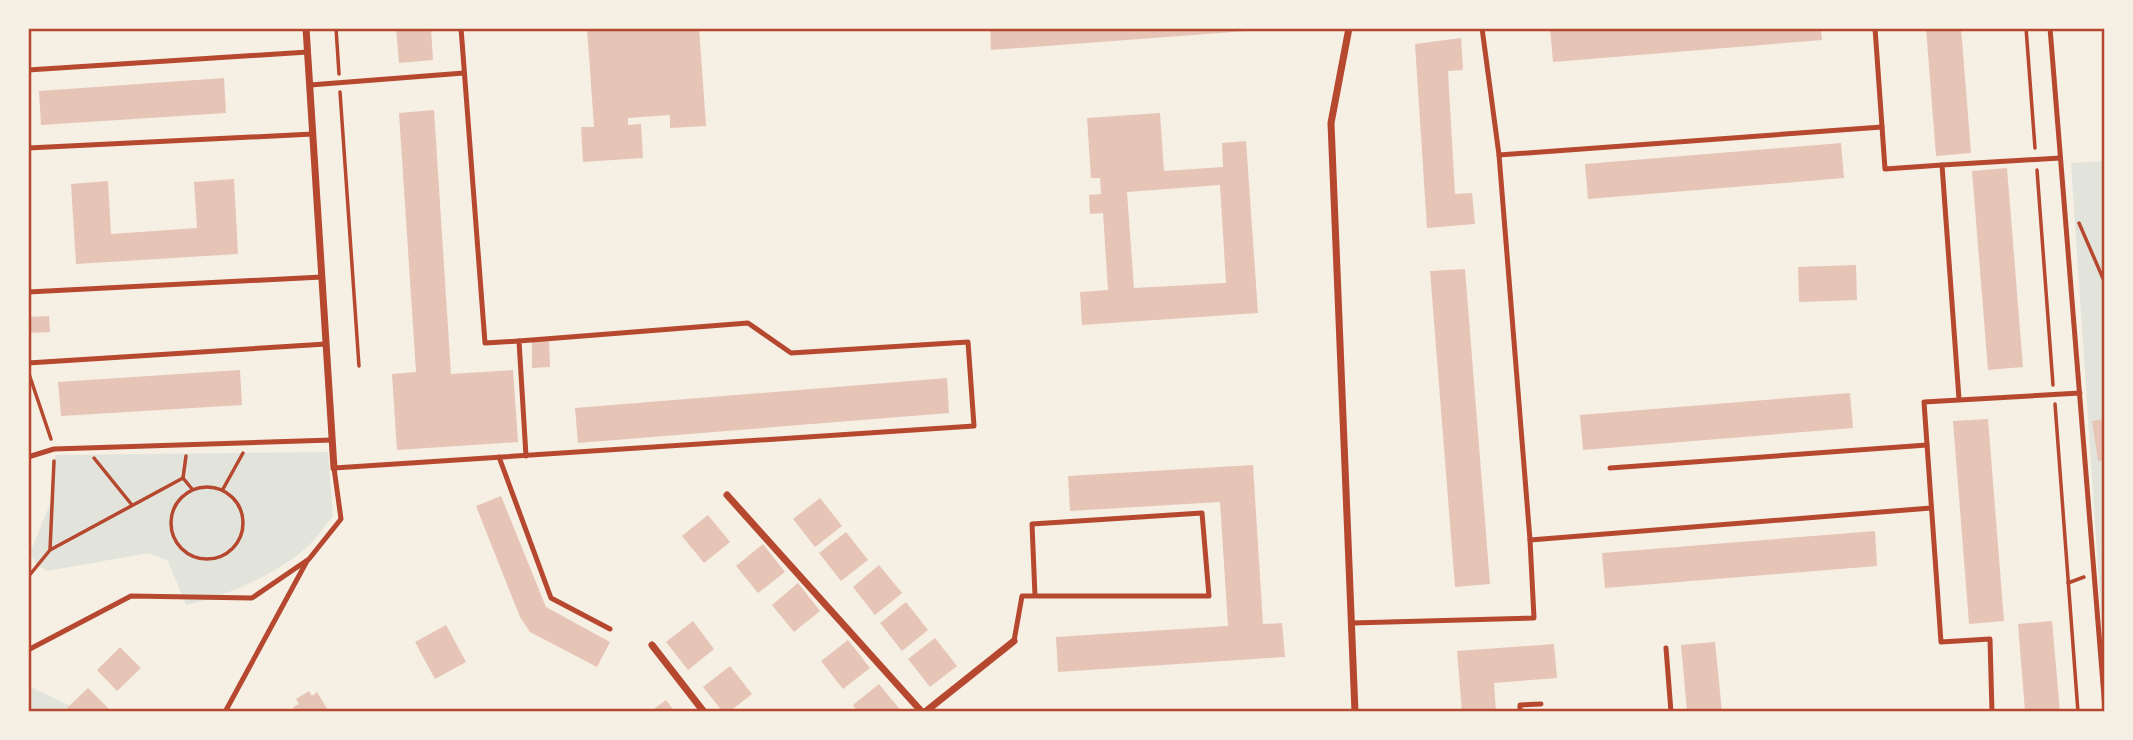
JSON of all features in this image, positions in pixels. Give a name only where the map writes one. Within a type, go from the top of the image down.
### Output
[{"type":"street","points":[[306,28],[334,468]]},
{"type":"street","points":[[1349,28],[1331,123],[1355,712]]},
{"type":"street","points":[[727,495],[923,712],[1014,641]]},
{"type":"street","points":[[652,645],[704,712]]},
{"type":"lane","points":[[225,712],[309,559],[341,519],[334,468],[974,426],[968,342],[791,354],[748,323],[485,343],[461,28]]},
{"type":"lane","points":[[1352,623],[1534,618],[1499,155],[1482,28]]},
{"type":"lane","points":[[1875,28],[1885,169],[2060,158]]},
{"type":"lane","points":[[2050,28],[2105,709]]},
{"type":"lane","points":[[28,70],[308,52]]},
{"type":"lane","points":[[310,85],[464,73]]},
{"type":"lane","points":[[1499,155],[1882,127]]},
{"type":"lane","points":[[28,148],[313,134]]},
{"type":"lane","points":[[1942,165],[1959,399]]},
{"type":"lane","points":[[28,292],[322,277]]},
{"type":"lane","points":[[519,341],[526,456]]},
{"type":"lane","points":[[28,363],[326,344]]},
{"type":"lane","points":[[1992,712],[1990,639],[1941,642],[1924,402],[2080,393]]},
{"type":"lane","points":[[28,457],[54,449],[332,440]]},
{"type":"lane","points":[[1610,468],[1927,445]]},
{"type":"lane","points":[[499,457],[551,598],[610,629]]},
{"type":"lane","points":[[1530,540],[1931,508]]},
{"type":"lane","points":[[1014,641],[1023,596],[1035,596],[1209,596],[1202,513],[1032,524],[1035,596]]},
{"type":"lane","points":[[28,650],[131,596],[252,598],[309,559]]},
{"type":"lane","points":[[1666,648],[1671,712]]},
{"type":"lane","points":[[1520,712],[1520,705],[1541,704]]},
{"type":"path","points":[[336,28],[359,366]]},
{"type":"path","points":[[2026,28],[2078,712]]},
{"type":"path","points":[[2079,223],[2105,283]]},
{"type":"path","points":[[28,370],[54,449],[50,550]]},
{"type":"path","points":[[222,490],[249,442]]},
{"type":"path","points":[[188,445],[183,478],[192,489]]},
{"type":"path","points":[[86,448],[132,505]]},
{"type":"path","points":[[28,577],[50,550],[183,478]]},
{"type":"path","points":[[208,486],[222,490],[234,499],[242,512],[241,534],[228,552],[214,558],[199,558],[185,552],[176,541],[171,526],[173,511],[180,498],[192,489],[208,486]]},
{"type":"shaded area","points":[[2105,161],[2105,673],[2071,163]]},
{"type":"shaded area","points":[[328,452],[333,516],[309,545],[288,562],[261,578],[216,597],[186,605],[168,561],[149,553],[47,571],[36,564],[30,553],[54,494],[55,455]]},
{"type":"shaded area","points":[[28,686],[84,712],[28,712]]},
{"type":"building","points":[[396,28],[431,28],[433,60],[399,63]]},
{"type":"building","points":[[587,28],[699,28],[706,126],[670,128],[670,115],[628,118],[628,125],[641,124],[643,158],[583,162],[581,127],[594,127]]},
{"type":"building","points":[[990,28],[1260,28],[1260,30],[991,50]]},
{"type":"building","points":[[1550,28],[1821,28],[1822,40],[1553,62]]},
{"type":"building","points":[[1926,28],[1961,28],[1971,153],[1936,156]]},
{"type":"building","points":[[1461,38],[1463,70],[1448,71],[1455,194],[1472,193],[1475,224],[1427,228],[1415,44]]},
{"type":"building","points":[[224,78],[226,113],[41,125],[39,91]]},
{"type":"building","points":[[434,110],[451,374],[513,370],[518,442],[397,450],[392,374],[416,372],[399,113]]},
{"type":"building","points":[[1160,113],[1164,171],[1223,167],[1222,143],[1246,141],[1258,313],[1082,325],[1080,292],[1108,290],[1103,213],[1090,214],[1089,195],[1101,194],[1100,178],[1091,178],[1087,118]],"holes":[[[1220,185],[1226,283],[1134,288],[1127,192]]]},
{"type":"building","points":[[1841,143],[1844,178],[1588,199],[1585,164]]},
{"type":"building","points":[[2007,168],[2023,367],[1988,370],[1972,171]]},
{"type":"building","points":[[234,179],[238,254],[76,264],[71,184],[108,181],[111,234],[197,228],[194,182]]},
{"type":"building","points":[[1856,265],[1857,300],[1799,302],[1798,267]]},
{"type":"building","points":[[1465,269],[1490,584],[1455,587],[1430,271]]},
{"type":"building","points":[[49,316],[50,332],[28,333],[28,317]]},
{"type":"building","points":[[532,341],[549,341],[550,367],[532,368]]},
{"type":"building","points":[[240,370],[242,405],[61,416],[58,382]]},
{"type":"building","points":[[947,378],[949,413],[578,443],[575,408]]},
{"type":"building","points":[[1850,393],[1853,428],[1583,450],[1580,415]]},
{"type":"building","points":[[1988,419],[2004,621],[1969,624],[1953,421]]},
{"type":"building","points":[[2105,419],[2105,460],[2098,461],[2092,421]]},
{"type":"building","points":[[1253,465],[1263,624],[1282,623],[1285,657],[1058,672],[1056,637],[1228,626],[1220,502],[1070,511],[1068,476]]},
{"type":"building","points":[[501,496],[546,607],[610,642],[597,667],[530,632],[520,617],[476,506]]},
{"type":"building","points":[[820,498],[842,526],[815,547],[793,519]]},
{"type":"building","points":[[708,515],[730,542],[704,563],[682,536]]},
{"type":"building","points":[[1875,531],[1877,566],[1605,588],[1602,553]]},
{"type":"building","points":[[846,532],[868,560],[841,581],[819,553]]},
{"type":"building","points":[[763,544],[785,572],[758,593],[736,566]]},
{"type":"building","points":[[879,565],[902,593],[875,615],[853,587]]},
{"type":"building","points":[[798,583],[820,611],[794,632],[772,605]]},
{"type":"building","points":[[906,602],[928,630],[902,651],[880,623]]},
{"type":"building","points":[[693,621],[714,649],[688,670],[666,642]]},
{"type":"building","points":[[2052,621],[2060,712],[2025,712],[2018,624]]},
{"type":"building","points":[[446,625],[466,662],[435,679],[415,642]]},
{"type":"building","points":[[935,638],[957,666],[930,687],[908,659]]},
{"type":"building","points":[[848,640],[870,668],[843,689],[821,661]]},
{"type":"building","points":[[1715,642],[1722,712],[1687,712],[1681,645]]},
{"type":"building","points":[[1554,644],[1557,678],[1494,683],[1496,712],[1462,712],[1457,651]]},
{"type":"building","points":[[120,647],[141,668],[117,691],[97,670]]},
{"type":"building","points":[[730,666],[752,694],[729,712],[723,712],[703,687]]},
{"type":"building","points":[[879,684],[902,712],[858,712],[853,705]]},
{"type":"building","points":[[88,688],[109,709],[106,712],[64,711]]},
{"type":"building","points":[[309,691],[312,696],[317,692],[329,712],[296,712],[293,707],[299,704],[296,699]]},
{"type":"building","points":[[666,700],[675,712],[650,712]]}]
